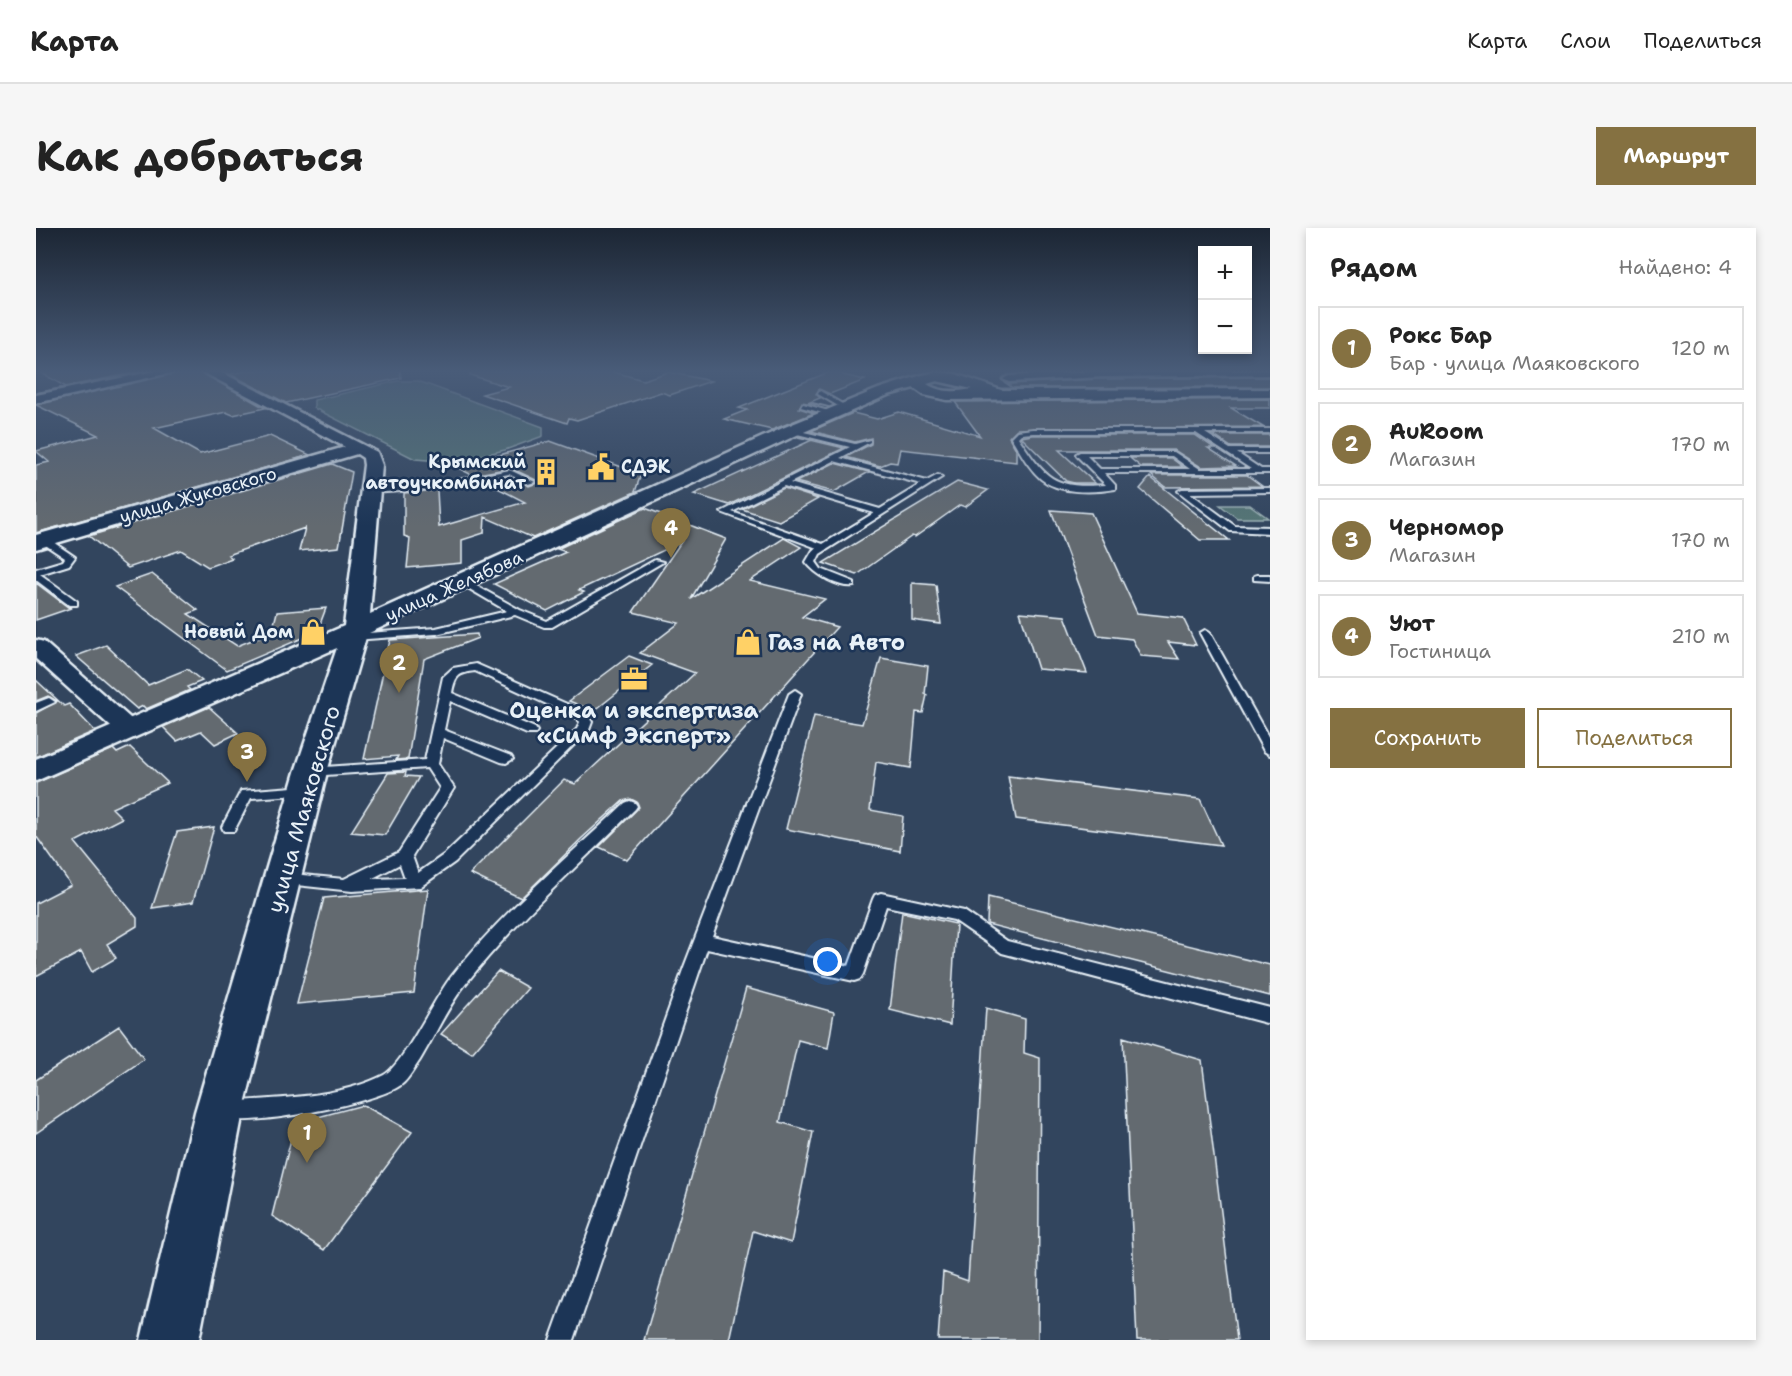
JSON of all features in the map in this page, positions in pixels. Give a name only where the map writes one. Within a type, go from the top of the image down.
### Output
[{"type":"main road","points":[[308,422],[360,448]]},
{"type":"main road","name":"улица Желябова","points":[[36,771],[355,633],[813,422]]},
{"type":"main road","name":"улица Маяковского","points":[[170,1340],[219,1112],[309,782],[355,633],[372,491],[371,456],[360,448]]},
{"type":"main road","name":"улица Жуковского","points":[[40,541],[360,448]]},
{"type":"street","points":[[36,647],[129,730]]},
{"type":"lane","points":[[791,431],[857,447]]},
{"type":"lane","points":[[1198,471],[1174,454],[1080,454],[1112,487],[1082,487],[1054,483],[1040,474],[1014,436],[1019,432],[1033,431],[1270,431]]},
{"type":"lane","points":[[1197,431],[1270,479]]},
{"type":"lane","points":[[824,547],[725,512],[836,459],[868,441]]},
{"type":"lane","points":[[1230,451],[1270,451]]},
{"type":"lane","points":[[836,459],[927,483]]},
{"type":"lane","points":[[1098,471],[1270,471]]},
{"type":"lane","points":[[372,491],[432,487],[510,472],[531,482]]},
{"type":"lane","points":[[851,584],[818,571],[811,562],[816,552],[938,477]]},
{"type":"lane","points":[[783,483],[881,512]]},
{"type":"lane","points":[[1270,490],[1182,491],[1233,530],[1270,530]]},
{"type":"lane","points":[[36,574],[66,563],[70,557],[40,541]]},
{"type":"lane","points":[[464,582],[516,612],[548,625],[658,562]]},
{"type":"lane","points":[[36,574],[73,603]]},
{"type":"lane","points":[[1257,578],[1270,578]]},
{"type":"lane","points":[[355,633],[410,636],[475,624],[516,612]]},
{"type":"lane","points":[[1205,633],[1270,751]]},
{"type":"lane","points":[[282,879],[345,884],[415,883],[450,858],[583,730],[586,722],[581,715],[476,667],[457,670],[449,677],[444,694],[431,764],[447,788],[404,856],[345,884]]},
{"type":"lane","points":[[444,694],[531,731]]},
{"type":"lane","points":[[562,1340],[702,941],[795,694]]},
{"type":"lane","points":[[36,707],[49,702]]},
{"type":"lane","points":[[437,731],[506,759]]},
{"type":"lane","points":[[229,827],[246,794],[431,764]]},
{"type":"lane","points":[[219,1112],[303,1103],[360,1093],[395,1079],[457,982],[498,937],[630,806]]},
{"type":"lane","points":[[404,856],[415,883]]},
{"type":"lane","points":[[702,941],[854,974],[881,898],[958,915],[1002,946],[1270,1016]]},
{"type":"green space","points":[[342,422],[529,422],[543,427],[543,436],[505,450],[452,462],[415,459]]},
{"type":"green space","points":[[1220,505],[1250,505],[1268,518],[1237,518]]},
{"type":"building","points":[[71,422],[181,422],[154,428],[200,454],[270,436],[310,455],[36,533],[36,465],[49,462],[36,451],[98,435]]},
{"type":"building","points":[[737,422],[792,422],[772,430]]},
{"type":"building","points":[[832,422],[932,422],[980,436],[970,422],[1254,422],[1263,427],[1017,429],[1009,437],[1016,449],[1016,462],[900,449],[897,463],[890,462],[880,466],[846,457],[871,444],[871,438],[855,442],[811,431]]},
{"type":"building","points":[[1033,435],[1195,435],[1214,448],[1208,448],[1236,466],[1201,467],[1174,450],[1059,450],[1095,483],[1074,483],[1066,481],[1021,437]]},
{"type":"building","points":[[1213,435],[1270,435],[1270,447],[1231,447]]},
{"type":"building","points":[[812,440],[844,448],[729,505],[694,494]]},
{"type":"building","points":[[550,441],[641,474],[635,492],[533,538],[485,517],[484,533],[462,540],[462,563],[407,568],[410,538],[404,536],[404,493],[437,490],[439,527],[525,502],[484,481],[509,476],[529,486],[537,483],[536,480],[511,468],[472,475],[456,467]]},
{"type":"building","points":[[1130,458],[1171,458],[1183,467],[1141,467]]},
{"type":"building","points":[[834,463],[869,472],[834,492],[796,482]]},
{"type":"building","points":[[332,464],[352,472],[339,547],[299,551],[305,528],[228,555],[232,558],[208,567],[181,550],[128,568],[89,536]]},
{"type":"building","points":[[1151,475],[1247,475],[1262,486],[1165,487]]},
{"type":"building","points":[[1150,477],[1229,540],[1200,540],[1140,489]]},
{"type":"building","points":[[957,482],[988,490],[965,507],[960,505],[915,537],[912,536],[857,575],[823,563]]},
{"type":"building","points":[[784,488],[818,499],[779,521],[742,509]]},
{"type":"building","points":[[645,508],[726,539],[691,599],[784,538],[801,547],[750,581],[825,599],[802,617],[837,627],[627,860],[599,847],[639,807],[637,802],[631,799],[623,801],[521,898],[470,874],[564,780],[575,784],[695,673],[640,653],[679,623],[633,612],[681,542],[579,590],[584,592],[547,611],[494,584],[566,552],[557,549]]},
{"type":"building","points":[[1051,510],[1091,513],[1137,613],[1183,618],[1196,645],[1168,642],[1179,659],[1141,656],[1132,639],[1098,635]]},
{"type":"building","points":[[152,574],[198,610],[188,614],[237,646],[272,632],[277,612],[326,608],[317,632],[227,670],[115,587]]},
{"type":"building","points":[[36,583],[68,607],[71,608],[36,620]]},
{"type":"building","points":[[912,583],[936,585],[941,624],[912,620]]},
{"type":"building","points":[[1020,612],[1065,616],[1087,673],[1038,669]]},
{"type":"building","points":[[477,634],[478,638],[424,659],[408,759],[396,760],[398,756],[364,759],[390,640]]},
{"type":"building","points":[[106,645],[148,685],[187,669],[202,681],[187,687],[190,690],[146,709],[143,706],[137,709],[76,656]]},
{"type":"building","points":[[629,656],[652,665],[594,711],[569,701]]},
{"type":"building","points":[[881,658],[928,666],[925,694],[927,695],[923,713],[916,712],[911,768],[876,762],[870,810],[903,816],[900,851],[786,829],[814,716],[862,724]]},
{"type":"building","points":[[36,680],[64,706],[69,704],[95,731],[36,757],[36,713],[57,701],[48,696],[36,701]]},
{"type":"building","points":[[209,707],[238,733],[215,744],[201,731],[177,741],[163,727]]},
{"type":"building","points":[[130,747],[168,783],[112,808],[122,818],[75,842],[137,918],[137,926],[107,944],[116,958],[92,972],[81,952],[36,976],[36,903],[71,885],[36,836],[36,783],[113,749],[117,753]]},
{"type":"building","points":[[406,772],[405,776],[419,777],[385,835],[351,832],[388,773]]},
{"type":"building","points":[[1008,776],[1200,799],[1221,845],[1016,819]]},
{"type":"building","points":[[214,827],[193,902],[152,908],[177,832]]},
{"type":"building","points":[[428,889],[414,993],[297,1004],[324,898]]},
{"type":"building","points":[[988,897],[1270,965],[1270,996],[987,924]]},
{"type":"building","points":[[902,912],[956,924],[950,1025],[890,1010]]},
{"type":"building","points":[[498,971],[528,988],[472,1053],[441,1034]]},
{"type":"building","points":[[746,988],[834,1012],[828,1048],[798,1040],[780,1122],[813,1132],[791,1243],[753,1231],[729,1340],[644,1340]]},
{"type":"building","points":[[986,1008],[1025,1019],[1024,1053],[1040,1058],[1038,1340],[938,1340],[943,1272],[968,1281]]},
{"type":"building","points":[[119,1026],[144,1059],[36,1133],[36,1080]]},
{"type":"building","points":[[1123,1037],[1202,1060],[1237,1340],[1137,1340]]},
{"type":"building","points":[[363,1105],[412,1132],[324,1250],[272,1216],[295,1123]]},
{"type":"place","name":"СДЭК","points":[[601,467]]},
{"type":"place","name":"Крымский автоучкомбинат","points":[[546,472]]},
{"type":"place","name":"Уют","points":[[671,558]]},
{"type":"place","name":"Новый Дом","points":[[313,632]]},
{"type":"place","name":"Газ на Авто","points":[[748,642]]},
{"type":"place","name":"Оценка и экспертиза «Симф Эксперт»","points":[[634,679]]},
{"type":"place","name":"AuRoom","points":[[399,693]]},
{"type":"place","name":"Черномор","points":[[247,782]]},
{"type":"place","name":"Рокс Бар","points":[[307,1163]]}]
